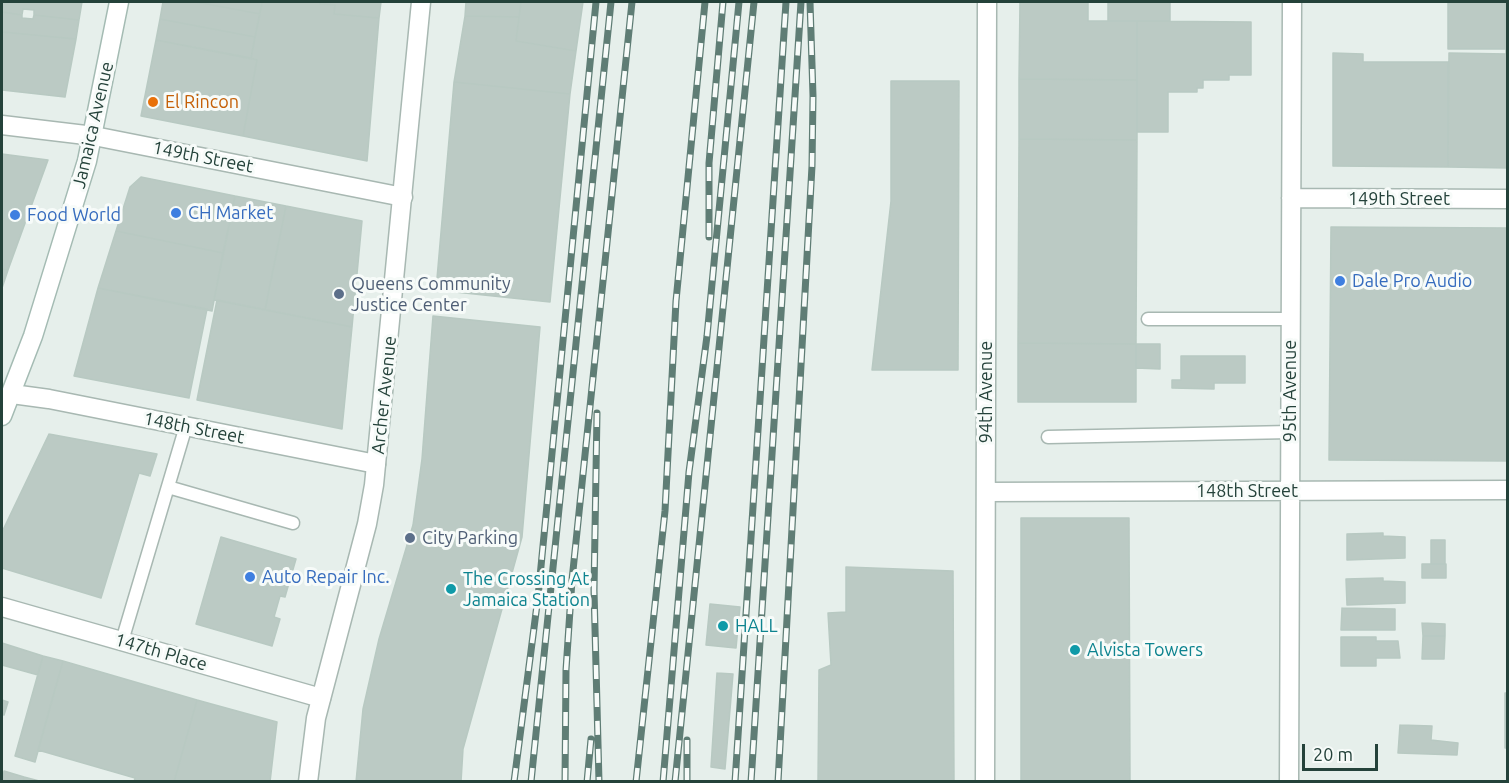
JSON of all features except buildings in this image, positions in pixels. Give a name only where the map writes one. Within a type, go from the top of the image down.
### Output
[{"type":"street","name":"Jamaica Avenue","points":[[2,416],[52,277],[94,136],[119,2]]},
{"type":"street","name":"Archer Avenue","points":[[308,782],[321,698],[367,524],[376,464],[421,2]]},
{"type":"street","name":"94th Avenue","points":[[985,782],[987,2]]},
{"type":"street","name":"95th Avenue","points":[[1289,782],[1292,2]]},
{"type":"street","name":"149th Street","points":[[2,125],[94,136],[403,197]]},
{"type":"street","name":"149th Street","points":[[1291,198],[1508,200]]},
{"type":"street","name":"148th Street","points":[[12,393],[376,464]]},
{"type":"street","name":"148th Street","points":[[986,492],[1508,490]]},
{"type":"street","name":"147th Place","points":[[2,607],[321,698]]},
{"type":"lane","points":[[1148,319],[1291,320]]},
{"type":"lane","points":[[122,641],[186,426]]},
{"type":"lane","points":[[1048,437],[1290,432]]},
{"type":"lane","points":[[168,487],[293,523]]},
{"type":"railway","points":[[514,782],[538,597],[596,2]]},
{"type":"railway","points":[[531,782],[611,2]]},
{"type":"railway","points":[[565,782],[566,670],[572,580],[632,2]]},
{"type":"railway","points":[[636,782],[665,511],[676,301],[705,2]]},
{"type":"railway","points":[[709,237],[709,163],[723,2]]},
{"type":"railway","points":[[663,782],[689,472],[707,336],[739,2]]},
{"type":"railway","points":[[675,782],[754,2]]},
{"type":"railway","points":[[735,782],[786,2]]},
{"type":"railway","points":[[751,782],[801,2]]},
{"type":"railway","points":[[778,782],[812,166],[813,96],[810,2]]},
{"type":"railway","points":[[597,413],[594,590],[599,782]]},
{"type":"railway","points":[[587,782],[591,739]]},
{"type":"railway","points":[[687,740],[687,782]]},
{"type":"place","name":"El Rincon","points":[[153,102]]},
{"type":"place","name":"CH Market","points":[[176,213]]},
{"type":"place","name":"Food World","points":[[15,215]]},
{"type":"place","name":"Dale Pro Audio","points":[[1340,281]]},
{"type":"place","name":"Queens Community Justice Center","points":[[339,294]]},
{"type":"place","name":"City Parking","points":[[410,538]]},
{"type":"place","name":"Auto Repair Inc.","points":[[250,577]]},
{"type":"place","name":"The Crossing At Jamaica Station","points":[[451,589]]},
{"type":"place","name":"HALL","points":[[723,626]]},
{"type":"place","name":"Alvista Towers","points":[[1075,650]]}]
